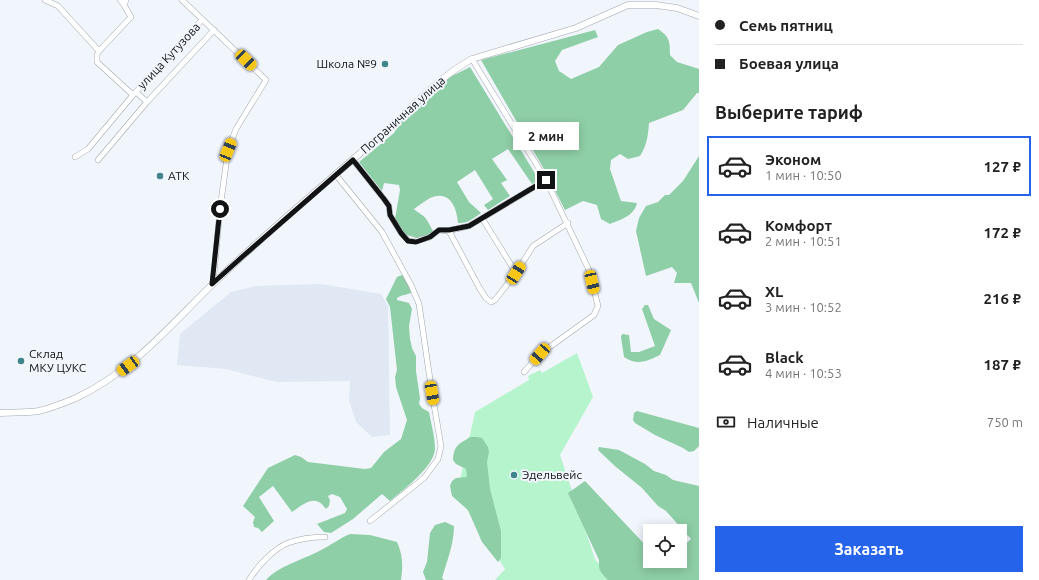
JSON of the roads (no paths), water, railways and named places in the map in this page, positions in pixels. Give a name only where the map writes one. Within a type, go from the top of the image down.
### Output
[{"type":"street","points":[[45,0],[58,6],[99,51]]},
{"type":"street","points":[[120,0],[125,2],[131,17],[99,51],[96,55],[97,62],[134,94]]},
{"type":"street","points":[[182,0],[266,80],[236,129],[228,150],[212,284]]},
{"type":"street","points":[[630,3],[676,8],[699,16]]},
{"type":"street","name":"Пограничная улица","points":[[0,413],[44,410],[74,399],[101,384],[128,366],[152,346],[212,284],[448,74],[472,59],[576,28],[630,3]]},
{"type":"street","name":"улица Кутузова","points":[[75,157],[88,149],[134,94],[202,20]]},
{"type":"street","name":"улица Кутузова","points":[[98,160],[147,102],[214,30]]},
{"type":"street","points":[[472,59],[546,180],[590,270],[598,306],[594,314],[540,354],[524,372]]},
{"type":"street","name":"улица Кутузова","points":[[134,94],[147,102]]},
{"type":"street","points":[[353,160],[389,206],[390,215],[401,233],[408,241],[416,242],[430,237],[439,230],[448,231],[469,226],[546,180]]},
{"type":"street","points":[[336,175],[382,232],[411,284],[420,304],[441,446],[438,459],[424,478],[370,521]]},
{"type":"street","points":[[482,218],[516,273]]},
{"type":"street","points":[[448,231],[480,289],[486,298],[491,302],[495,300],[516,273],[533,246],[568,224]]},
{"type":"street","points":[[249,580],[261,564],[288,543],[326,537]]},
{"type":"place","name":"Школа №9","points":[[385,64]]},
{"type":"place","name":"АТК","points":[[160,176]]},
{"type":"place","name":"Склад МКУ ЦУКС","points":[[21,361]]},
{"type":"place","name":"Эдельвейс","points":[[514,475]]}]
